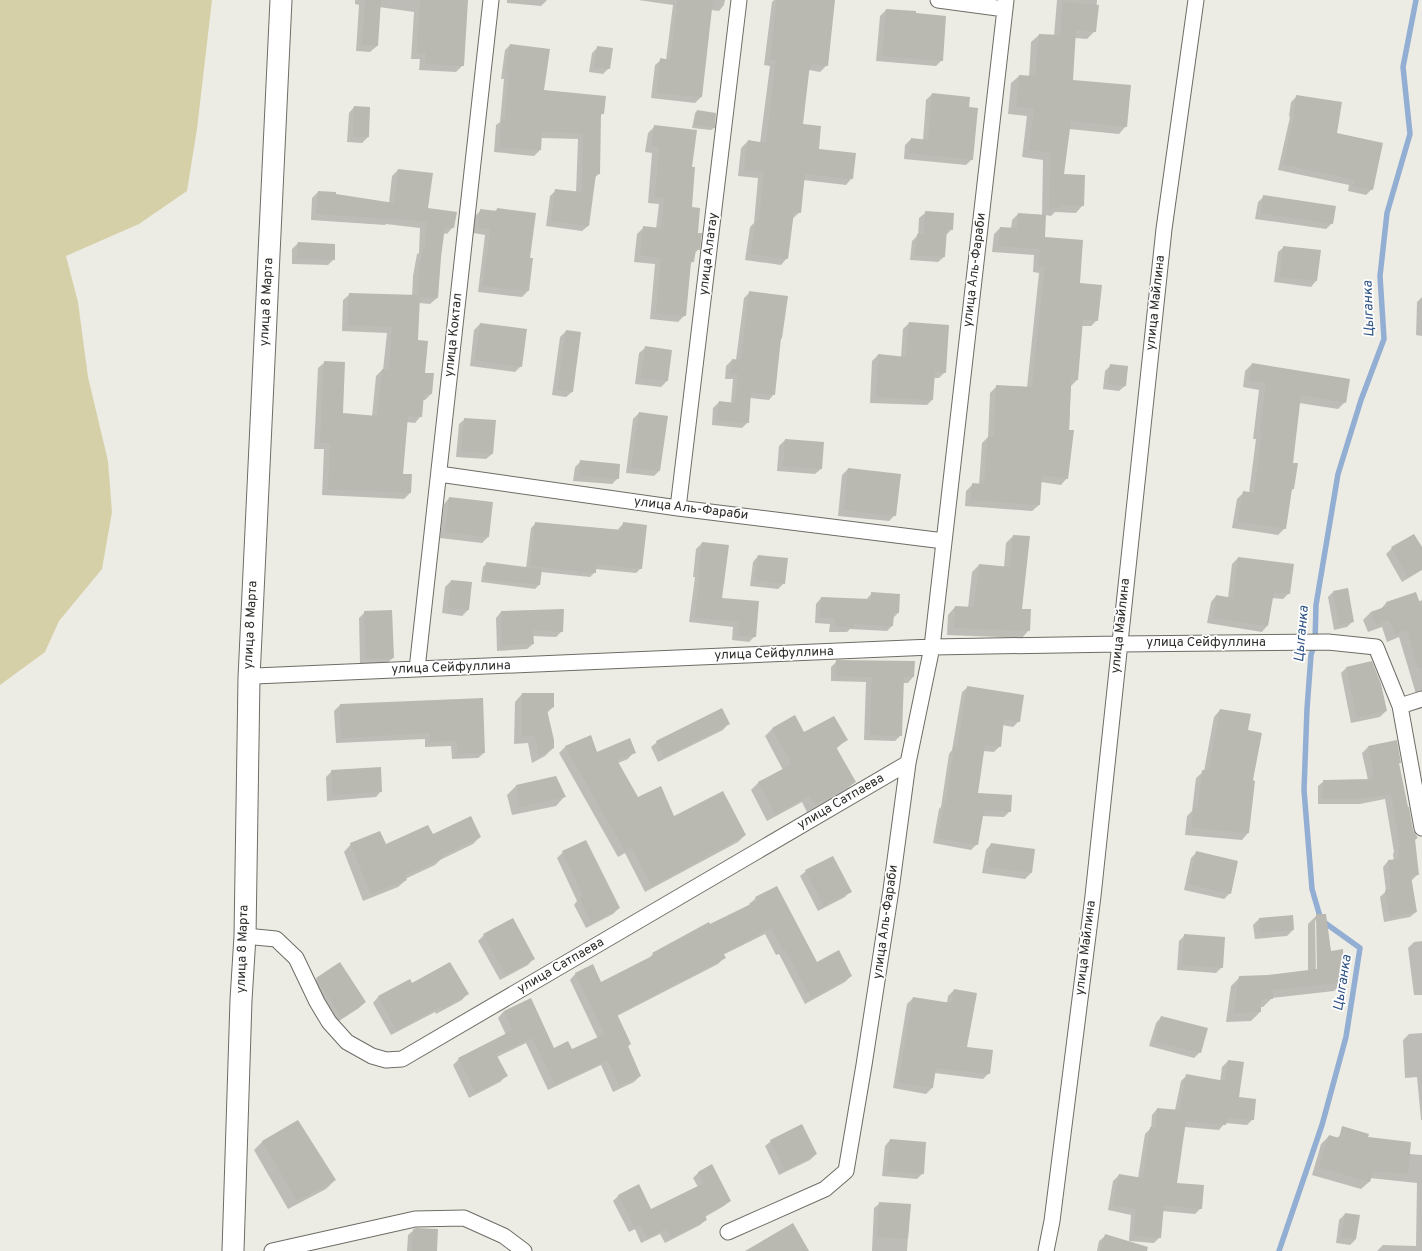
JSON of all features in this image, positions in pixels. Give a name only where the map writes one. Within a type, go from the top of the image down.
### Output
[{"type":"street","name":"улица 8 Марта","points":[[233,1251],[241,1008],[245,936],[249,678],[281,0]]},
{"type":"street","name":"улица Коктал","points":[[417,669],[491,0]]},
{"type":"street","name":"улица Алатау","points":[[678,508],[739,0]]},
{"type":"street","points":[[938,0],[1005,4]]},
{"type":"street","name":"улица Майлина","points":[[1046,1251],[1052,1221],[1093,896],[1164,229],[1196,0]]},
{"type":"street","name":"улица Аль-Фараби","points":[[728,1232],[825,1190],[846,1170],[891,890],[908,763],[932,647],[1005,4]]},
{"type":"street","name":"улица Аль-Фараби","points":[[439,474],[678,508],[944,541]]},
{"type":"street","name":"улица Сейфуллина","points":[[249,678],[263,676],[417,669],[932,647],[1328,642],[1376,647],[1400,706]]},
{"type":"street","points":[[1422,699],[1400,706],[1422,828]]},
{"type":"street","name":"улица Сатпаева","points":[[245,936],[276,939],[296,958],[317,1002],[329,1022],[347,1042],[372,1056],[386,1060],[402,1059],[908,763]]},
{"type":"street","points":[[272,1251],[415,1219],[464,1218],[504,1236],[524,1251]]},
{"type":"shaded area","points":[[0,0],[212,0],[197,129],[187,191],[139,224],[66,256],[78,302],[88,377],[108,461],[112,512],[102,569],[59,621],[45,652],[0,685]]},
{"type":"building","points":[[365,0],[381,0],[378,46],[362,45]]},
{"type":"building","points":[[420,0],[468,0],[464,66],[425,64],[426,53],[417,53]]},
{"type":"building","points":[[678,0],[713,0],[702,97],[657,93],[660,58],[670,60]]},
{"type":"building","points":[[777,0],[835,0],[828,66],[810,64],[803,124],[821,126],[819,149],[856,153],[853,179],[805,174],[801,213],[794,212],[788,259],[751,254],[756,220],[759,220],[764,172],[744,170],[748,140],[766,143],[776,60],[770,59]]},
{"type":"building","points":[[1063,2],[1099,5],[1096,32],[1076,30],[1073,80],[1131,85],[1127,127],[1071,121],[1064,174],[1085,175],[1084,206],[1060,205],[1060,208],[1049,208],[1051,153],[1029,150],[1034,108],[1016,107],[1019,75],[1035,76],[1039,34],[1060,35]]},
{"type":"building","points":[[886,9],[916,11],[916,13],[946,16],[943,61],[882,56]]},
{"type":"building","points":[[510,44],[550,49],[544,90],[606,96],[604,114],[601,114],[600,174],[596,174],[589,226],[551,221],[555,189],[582,192],[583,133],[542,132],[541,150],[499,147],[502,118],[505,118],[509,74],[506,73]]},
{"type":"building","points":[[597,46],[613,48],[610,69],[594,67]]},
{"type":"building","points":[[932,93],[970,97],[969,107],[978,108],[973,160],[909,153],[911,138],[928,140]]},
{"type":"building","points":[[1296,95],[1342,102],[1337,133],[1383,143],[1373,190],[1353,186],[1355,180],[1283,164],[1295,111]]},
{"type":"building","points":[[354,106],[370,107],[369,137],[353,137]]},
{"type":"building","points":[[697,110],[716,113],[715,128],[694,125]]},
{"type":"building","points":[[654,125],[697,130],[692,167],[695,167],[692,207],[700,208],[698,233],[702,233],[700,250],[696,249],[694,262],[691,262],[686,316],[656,313],[661,258],[640,255],[643,226],[661,228],[665,198],[655,197],[659,147],[652,146]]},
{"type":"building","points":[[398,169],[433,173],[428,208],[457,212],[454,228],[445,227],[438,298],[420,297],[418,340],[428,341],[425,373],[434,373],[432,394],[424,394],[422,417],[408,416],[403,474],[412,474],[411,493],[328,489],[330,443],[320,443],[324,361],[345,362],[343,413],[377,416],[382,369],[389,370],[392,327],[348,325],[349,293],[418,295],[419,269],[423,247],[425,247],[427,223],[392,218],[316,214],[318,191],[336,192],[336,194],[394,203]]},
{"type":"building","points":[[1263,195],[1336,206],[1333,224],[1261,213]]},
{"type":"building","points":[[497,208],[536,213],[530,258],[533,258],[529,291],[483,286],[490,229],[478,228],[480,209],[497,211]]},
{"type":"building","points":[[925,211],[954,213],[953,230],[947,229],[945,257],[915,255],[917,234],[924,234]]},
{"type":"building","points":[[1018,213],[1046,215],[1045,237],[1083,240],[1080,283],[1102,285],[1098,321],[1083,319],[1078,380],[1071,379],[1069,430],[1074,430],[1068,479],[1042,475],[1040,505],[971,500],[972,483],[984,484],[988,436],[994,437],[996,385],[1032,387],[1045,267],[1038,266],[1040,249],[998,246],[1000,227],[1017,228]]},
{"type":"building","points":[[298,242],[335,244],[335,260],[297,258]]},
{"type":"building","points":[[1283,246],[1321,250],[1317,281],[1280,277]]},
{"type":"building","points":[[749,291],[788,296],[781,338],[775,395],[751,392],[749,423],[717,420],[719,401],[735,403],[738,374],[730,373],[732,359],[741,360]]},
{"type":"building","points":[[909,322],[949,325],[946,373],[935,372],[933,400],[876,397],[878,354],[906,357]]},
{"type":"building","points":[[480,323],[527,329],[522,367],[475,360]]},
{"type":"building","points":[[566,330],[581,332],[573,392],[557,390]]},
{"type":"building","points":[[645,346],[672,350],[668,381],[641,378]]},
{"type":"building","points":[[1252,363],[1350,379],[1346,403],[1301,395],[1293,463],[1298,463],[1294,489],[1292,489],[1286,529],[1238,521],[1243,491],[1254,493],[1262,432],[1260,432],[1266,383],[1249,380]]},
{"type":"building","points":[[1110,364],[1128,366],[1126,386],[1108,384]]},
{"type":"building","points":[[639,412],[668,416],[660,471],[631,467]]},
{"type":"building","points":[[464,418],[496,420],[493,454],[461,451]]},
{"type":"building","points":[[785,439],[824,442],[822,469],[783,466]]},
{"type":"building","points":[[580,460],[620,464],[619,479],[579,475]]},
{"type":"building","points":[[848,468],[901,474],[896,516],[844,510]]},
{"type":"building","points":[[449,497],[493,502],[489,537],[445,532]]},
{"type":"building","points":[[535,522],[622,530],[623,522],[647,525],[642,569],[596,564],[596,573],[530,566]]},
{"type":"building","points":[[1414,534],[1422,547],[1422,569],[1408,577],[1391,547]]},
{"type":"building","points":[[1013,535],[1030,536],[1022,609],[1031,609],[1030,631],[954,628],[955,606],[974,607],[979,564],[1010,567]]},
{"type":"building","points":[[702,542],[729,545],[722,598],[759,601],[756,637],[737,635],[739,622],[695,617],[700,571],[698,571]]},
{"type":"building","points":[[758,555],[788,558],[785,584],[755,580]]},
{"type":"building","points":[[1238,557],[1294,564],[1290,594],[1274,592],[1268,626],[1213,618],[1216,595],[1233,598]]},
{"type":"building","points":[[486,562],[542,569],[540,585],[484,579]]},
{"type":"building","points":[[451,580],[472,582],[469,610],[448,608]]},
{"type":"building","points":[[1348,588],[1354,622],[1339,625],[1333,591]]},
{"type":"building","points":[[871,592],[900,594],[899,613],[894,613],[893,626],[854,624],[854,627],[835,626],[835,618],[820,618],[821,597],[871,599]]},
{"type":"building","points":[[1416,592],[1422,609],[1422,668],[1418,668],[1407,630],[1395,634],[1389,620],[1376,625],[1371,612],[1387,606],[1386,602]]},
{"type":"building","points":[[564,609],[563,632],[533,630],[534,644],[502,645],[501,611]]},
{"type":"building","points":[[392,610],[394,658],[366,659],[364,611]]},
{"type":"building","points":[[836,660],[915,661],[914,677],[904,677],[902,736],[870,735],[872,677],[836,676]]},
{"type":"building","points":[[1372,661],[1381,684],[1387,711],[1357,718],[1346,667]]},
{"type":"building","points":[[967,686],[1024,695],[1020,722],[1004,719],[1001,747],[985,745],[978,793],[1012,795],[1011,812],[984,810],[978,845],[938,838],[944,802],[946,802],[954,747],[957,748]]},
{"type":"building","points":[[522,693],[554,693],[554,707],[547,710],[554,740],[554,748],[539,756],[535,736],[522,736]]},
{"type":"building","points":[[483,698],[485,753],[457,754],[457,741],[430,742],[430,733],[341,738],[340,704]]},
{"type":"building","points":[[722,708],[730,724],[664,757],[656,741]]},
{"type":"building","points":[[1220,709],[1251,714],[1248,730],[1262,733],[1253,780],[1255,781],[1249,833],[1192,828],[1193,808],[1198,808],[1202,770],[1209,771]]},
{"type":"building","points":[[795,715],[804,732],[834,716],[848,740],[836,747],[856,782],[815,805],[809,796],[775,814],[758,782],[792,764],[772,728]]},
{"type":"building","points":[[591,735],[597,752],[630,738],[636,753],[617,760],[638,797],[661,786],[674,816],[723,791],[746,835],[652,886],[632,847],[625,851],[565,746]]},
{"type":"building","points":[[1397,740],[1401,763],[1399,763],[1408,807],[1413,830],[1418,838],[1415,839],[1419,875],[1411,876],[1417,912],[1390,917],[1385,890],[1391,889],[1388,860],[1399,859],[1398,847],[1400,847],[1391,794],[1366,798],[1323,799],[1323,780],[1372,779],[1372,776],[1374,775],[1368,746]]},
{"type":"building","points":[[381,767],[382,792],[333,795],[331,770]]},
{"type":"building","points":[[556,776],[566,797],[520,807],[516,785]]},
{"type":"building","points":[[471,816],[481,837],[442,856],[443,858],[405,875],[407,880],[371,894],[350,843],[380,831],[386,844],[428,825],[433,834]]},
{"type":"building","points":[[586,840],[620,908],[592,923],[579,898],[583,896],[562,851]]},
{"type":"building","points":[[991,843],[1035,849],[1032,873],[988,867]]},
{"type":"building","points":[[1196,851],[1238,861],[1231,894],[1189,884]]},
{"type":"building","points":[[833,856],[852,892],[824,906],[805,870]]},
{"type":"building","points":[[777,886],[817,962],[839,950],[852,976],[811,998],[785,949],[783,950],[771,928],[723,953],[726,958],[617,1014],[631,1044],[628,1046],[641,1076],[619,1086],[608,1060],[555,1084],[532,1038],[496,1054],[508,1076],[476,1092],[458,1058],[513,1030],[504,1011],[531,998],[554,1048],[568,1041],[572,1049],[605,1034],[575,973],[593,964],[601,982],[654,955],[652,953],[709,922],[710,924],[757,901],[755,897]]},
{"type":"building","points":[[1316,914],[1326,914],[1331,951],[1343,949],[1344,982],[1273,990],[1273,999],[1261,999],[1261,1012],[1234,1013],[1239,976],[1268,975],[1317,969]]},
{"type":"building","points":[[1293,915],[1294,930],[1260,933],[1259,918]]},
{"type":"building","points":[[513,918],[535,959],[506,975],[483,934]]},
{"type":"building","points":[[1184,934],[1225,937],[1223,968],[1182,965]]},
{"type":"building","points":[[340,962],[366,1002],[342,1018],[316,978]]},
{"type":"building","points":[[450,962],[469,994],[442,1009],[441,1006],[397,1030],[378,996],[410,979],[412,983]]},
{"type":"building","points":[[954,989],[977,993],[967,1047],[993,1050],[990,1074],[936,1068],[933,1088],[898,1082],[913,997],[951,1003]]},
{"type":"building","points":[[1161,1016],[1208,1028],[1201,1053],[1155,1041]]},
{"type":"building","points":[[1228,1060],[1244,1062],[1239,1097],[1256,1099],[1254,1120],[1227,1118],[1226,1125],[1186,1121],[1177,1183],[1204,1185],[1202,1209],[1164,1205],[1161,1238],[1134,1236],[1136,1209],[1113,1205],[1119,1174],[1143,1178],[1150,1127],[1156,1128],[1157,1108],[1180,1110],[1186,1074],[1225,1081]]},
{"type":"building","points":[[298,1120],[336,1180],[297,1201],[262,1141]]},
{"type":"building","points":[[802,1124],[817,1154],[785,1170],[770,1140]]},
{"type":"building","points":[[1342,1126],[1369,1134],[1368,1137],[1411,1142],[1408,1174],[1373,1171],[1370,1182],[1319,1167],[1329,1135],[1339,1138]]},
{"type":"building","points":[[890,1139],[926,1142],[924,1174],[887,1171]]},
{"type":"building","points":[[712,1164],[731,1201],[705,1215],[707,1220],[671,1238],[666,1229],[647,1238],[641,1224],[635,1227],[618,1195],[639,1184],[651,1209],[704,1183],[698,1172]]},
{"type":"building","points":[[879,1202],[911,1204],[908,1239],[877,1237]]},
{"type":"building","points":[[1345,1213],[1360,1215],[1356,1239],[1341,1237]]},
{"type":"building","points":[[793,1223],[809,1251],[745,1251]]},
{"type":"building","points":[[413,1229],[438,1229],[437,1251],[412,1251]]},
{"type":"building","points":[[1105,1234],[1148,1247],[1147,1251],[1100,1251]]},
{"type":"waterway","name":"Цыганка","points":[[1279,1251],[1322,1125],[1346,1037],[1360,948],[1321,920],[1312,889],[1304,790],[1307,709],[1311,655],[1315,643],[1316,605],[1338,474],[1361,400],[1384,339],[1380,276],[1387,213],[1410,134],[1403,67],[1416,0]]}]
